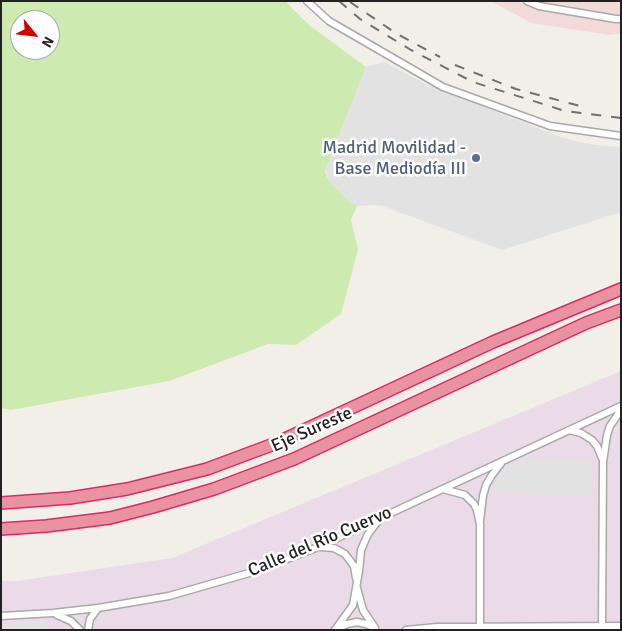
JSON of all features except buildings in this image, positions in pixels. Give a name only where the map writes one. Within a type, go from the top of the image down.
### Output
[{"type":"highway","name":"Eje Sureste","points":[[1,503],[70,498],[127,489],[207,469],[274,444],[493,342],[621,289]]},
{"type":"highway","name":"Eje Sureste","points":[[1,529],[46,526],[110,518],[214,489],[294,459],[586,323],[621,310]]},
{"type":"street","points":[[307,1],[329,21],[443,87],[550,126],[621,136]]},
{"type":"street","points":[[528,1],[540,6],[621,19]]},
{"type":"street","name":"Calle del Río Cuervo","points":[[1,616],[98,608],[169,596],[256,570],[318,547],[621,406]]},
{"type":"street","points":[[602,628],[603,462],[610,426],[621,410]]},
{"type":"street","points":[[568,430],[581,433],[592,440],[601,453],[603,462]]},
{"type":"street","points":[[480,626],[480,524],[483,496],[486,485],[497,467],[505,459]]},
{"type":"street","points":[[442,489],[460,492],[470,499],[480,524]]},
{"type":"street","points":[[336,630],[352,605],[357,585],[361,550],[368,534],[382,517]]},
{"type":"street","points":[[318,547],[334,548],[345,554],[354,566],[360,603],[378,629]]},
{"type":"street","points":[[88,630],[90,619],[98,608]]},
{"type":"street","points":[[53,613],[71,621],[80,630]]},
{"type":"street","points":[[336,630],[347,624],[357,622],[378,629]]},
{"type":"street","points":[[406,630],[480,626],[602,628],[621,626]]},
{"type":"shaded area","points":[[491,1],[621,1],[621,33],[610,35],[531,23]]},
{"type":"shaded area","name":"Madrid Movilidad - Base Mediodía III","points":[[385,62],[426,84],[563,138],[594,145],[621,147],[621,212],[502,250],[383,206],[357,206],[352,204],[329,181],[326,169],[366,67]]},
{"type":"shaded area","points":[[621,371],[621,630],[1,630],[1,581],[17,581],[172,558]]},
{"type":"shaded area","points":[[592,459],[592,495],[489,494],[502,471],[510,465],[520,465],[520,460]]},
{"type":"shaded area","points":[[44,621],[51,630],[1,630],[2,624],[6,628],[12,623]]},
{"type":"green space","points":[[1,1],[285,1],[309,25],[366,67],[325,171],[329,181],[352,204],[357,206],[351,220],[358,250],[341,314],[296,345],[268,344],[169,381],[11,410],[1,408]]},
{"type":"railway","points":[[339,1],[360,19],[411,50],[473,82],[565,111],[621,118]]},
{"type":"railway","points":[[350,2],[397,34],[440,57]]},
{"type":"railway","points":[[455,65],[516,89],[584,107]]},
{"type":"place","name":"Madrid Movilidad - Base Mediodía III","points":[[476,158]]}]
